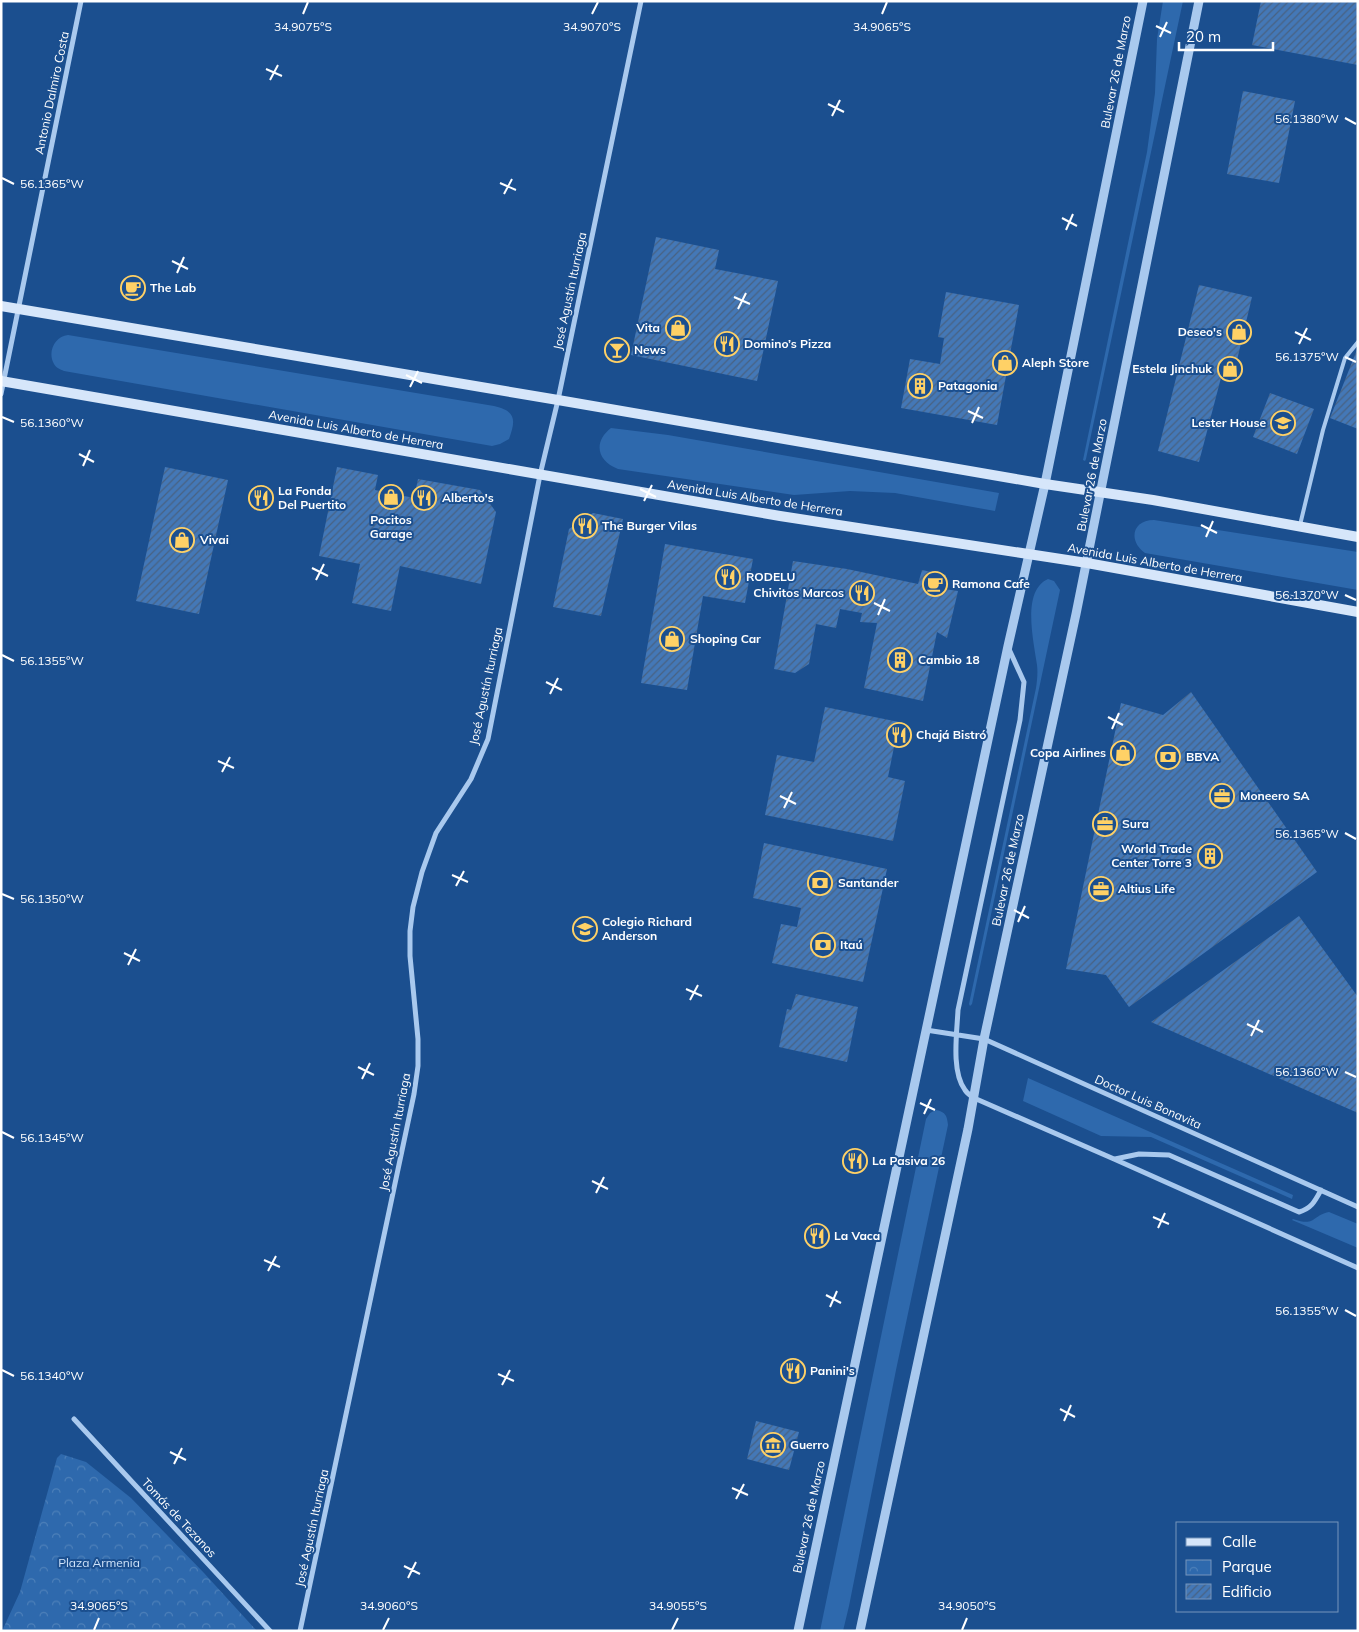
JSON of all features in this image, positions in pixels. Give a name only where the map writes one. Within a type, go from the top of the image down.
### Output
[{"type":"main road","points":[[1,306],[1045,484],[1153,500],[1299,528],[1358,537]]},
{"type":"main road","name":"Avenida Luis Alberto de Herrera","points":[[3,381],[780,516],[1087,563],[1358,612]]},
{"type":"street","name":"Antonio Dalmiro Costa","points":[[1,394],[81,1]]},
{"type":"street","name":"José Agustín Iturriaga","points":[[300,1631],[414,1094],[418,1066],[418,1038],[410,956],[410,931],[413,907],[422,872],[436,833],[471,780],[488,739],[540,474],[558,400],[641,1]]},
{"type":"street","name":"Bulevar 26 de Marzo","points":[[798,1631],[1008,646],[1045,484],[1143,1]]},
{"type":"street","name":"Bulevar 26 de Marzo","points":[[860,1631],[974,1098],[984,1039],[1087,563],[1199,1]]},
{"type":"street","name":"Bulevar 26 de Marzo","points":[[974,1098],[964,1089],[958,1075],[958,1010],[1020,720],[1024,682],[1008,646]]},
{"type":"street","name":"Doctor Luis Bonavita","points":[[926,1030],[984,1039],[1358,1206]]},
{"type":"street","points":[[974,1098],[1358,1268]]},
{"type":"street","points":[[1114,1159],[1139,1154],[1169,1155],[1300,1212],[1307,1210],[1313,1205],[1321,1190]]},
{"type":"street","name":"Tomás de Tezanos","points":[[74,1419],[270,1631]]},
{"type":"lane","points":[[1299,528],[1323,430],[1345,358],[1358,342]]},
{"type":"green space","points":[[1163,1],[1183,1],[1085,461],[1083,460],[1147,152],[1155,93],[1157,39]]},
{"type":"green space","points":[[68,335],[494,406],[510,414],[513,427],[509,439],[492,446],[64,371],[54,364],[51,355],[56,341]]},
{"type":"green space","points":[[611,428],[668,435],[999,493],[995,511],[895,493],[850,491],[794,495],[618,469],[606,461],[600,451],[602,439]]},
{"type":"green space","points":[[1154,520],[1358,552],[1358,590],[1145,553],[1136,543],[1135,532],[1141,523]]},
{"type":"green space","points":[[1048,579],[1054,581],[1060,590],[972,1004],[970,1006],[1036,688],[1037,668],[1031,618],[1034,594],[1040,585]]},
{"type":"green space","points":[[1028,1078],[1293,1195],[1292,1199],[1151,1137],[1101,1136],[1023,1101]]},
{"type":"green space","points":[[936,1110],[945,1115],[948,1125],[896,1370],[849,1606],[843,1631],[820,1631],[926,1119],[930,1113]]},
{"type":"green space","points":[[1329,1212],[1358,1224],[1358,1248],[1292,1220],[1306,1222]]},
{"type":"green space","name":"Plaza Armenia","points":[[61,1454],[86,1462],[131,1498],[257,1631],[2,1631],[20,1592],[57,1458]]},
{"type":"building","points":[[1261,1],[1358,1],[1358,65],[1252,45]]},
{"type":"building","points":[[1243,91],[1295,101],[1279,183],[1227,174]]},
{"type":"building","points":[[656,237],[719,250],[715,269],[778,281],[757,381],[631,355]]},
{"type":"building","points":[[1199,285],[1252,297],[1233,377],[1222,374],[1199,462],[1158,451]]},
{"type":"building","points":[[946,292],[1019,305],[997,425],[901,408],[910,359],[940,364],[944,338],[938,337]]},
{"type":"building","points":[[1358,347],[1358,429],[1330,418]]},
{"type":"building","name":"Lester House","points":[[1270,393],[1314,409],[1297,454],[1253,437]]},
{"type":"building","name":"Vivai","points":[[165,467],[228,480],[199,614],[136,601]]},
{"type":"building","points":[[337,467],[378,475],[375,490],[414,498],[418,479],[480,490],[496,512],[481,584],[400,566],[391,611],[352,603],[360,564],[319,556]]},
{"type":"building","points":[[593,513],[623,519],[601,616],[553,607],[569,529]]},
{"type":"building","name":"Shoping Car","points":[[665,544],[753,559],[745,603],[703,596],[687,690],[641,683]]},
{"type":"building","points":[[793,561],[847,569],[918,584],[922,570],[946,575],[944,589],[958,591],[947,638],[937,632],[923,701],[864,688],[877,623],[860,622],[862,613],[840,609],[836,628],[816,624],[809,664],[795,673],[774,669]]},
{"type":"building","points":[[1191,692],[1317,872],[1129,1007],[1106,975],[1066,969],[1121,703],[1163,715]]},
{"type":"building","points":[[825,707],[899,722],[888,777],[905,781],[893,841],[765,815],[777,755],[814,762]]},
{"type":"building","points":[[764,843],[887,869],[863,982],[772,963],[781,924],[797,927],[801,908],[753,898]]},
{"type":"building","points":[[1299,916],[1358,997],[1358,1113],[1151,1022]]},
{"type":"building","points":[[796,994],[858,1007],[847,1062],[779,1047],[787,1009],[791,1010]]},
{"type":"building","name":"Guerro","points":[[756,1421],[799,1432],[789,1470],[747,1459]]},
{"type":"place","name":"The Lab","points":[[133,288]]},
{"type":"place","name":"Vita","points":[[678,328]]},
{"type":"place","name":"Deseo's","points":[[1239,332]]},
{"type":"place","name":"Domino’s Pizza","points":[[727,344]]},
{"type":"place","name":"News","points":[[617,350]]},
{"type":"place","name":"Aleph Store","points":[[1005,363]]},
{"type":"place","name":"Estela Jinchuk","points":[[1230,369]]},
{"type":"place","name":"Patagonia","points":[[920,386]]},
{"type":"place","name":"Lester House","points":[[1283,423]]},
{"type":"place","name":"Pocitos Garage","points":[[391,497]]},
{"type":"place","name":"La Fonda Del Puertito","points":[[261,498]]},
{"type":"place","name":"Alberto's","points":[[424,498]]},
{"type":"place","name":"The Burger Vilas","points":[[585,526]]},
{"type":"place","name":"Vivai","points":[[182,540]]},
{"type":"place","name":"RODELU","points":[[728,577]]},
{"type":"place","name":"Ramona Cafe","points":[[935,584]]},
{"type":"place","name":"Chivitos Marcos","points":[[862,593]]},
{"type":"place","name":"Shoping Car","points":[[672,639]]},
{"type":"place","name":"Cambio 18","points":[[900,660]]},
{"type":"place","name":"Chajá Bistró","points":[[899,735]]},
{"type":"place","name":"Copa Airlines","points":[[1123,753]]},
{"type":"place","name":"BBVA","points":[[1168,757]]},
{"type":"place","name":"Moneero SA","points":[[1222,796]]},
{"type":"place","name":"Sura","points":[[1105,824]]},
{"type":"place","name":"World Trade Center Torre 3","points":[[1210,856]]},
{"type":"place","name":"Santander","points":[[820,883]]},
{"type":"place","name":"Altius Life","points":[[1101,889]]},
{"type":"place","name":"Colegio Richard Anderson","points":[[585,929]]},
{"type":"place","name":"Itaú","points":[[823,945]]},
{"type":"place","name":"La Pasiva 26","points":[[855,1161]]},
{"type":"place","name":"La Vaca","points":[[817,1236]]},
{"type":"place","name":"Panini's","points":[[793,1371]]},
{"type":"place","name":"Guerro","points":[[773,1445]]}]
